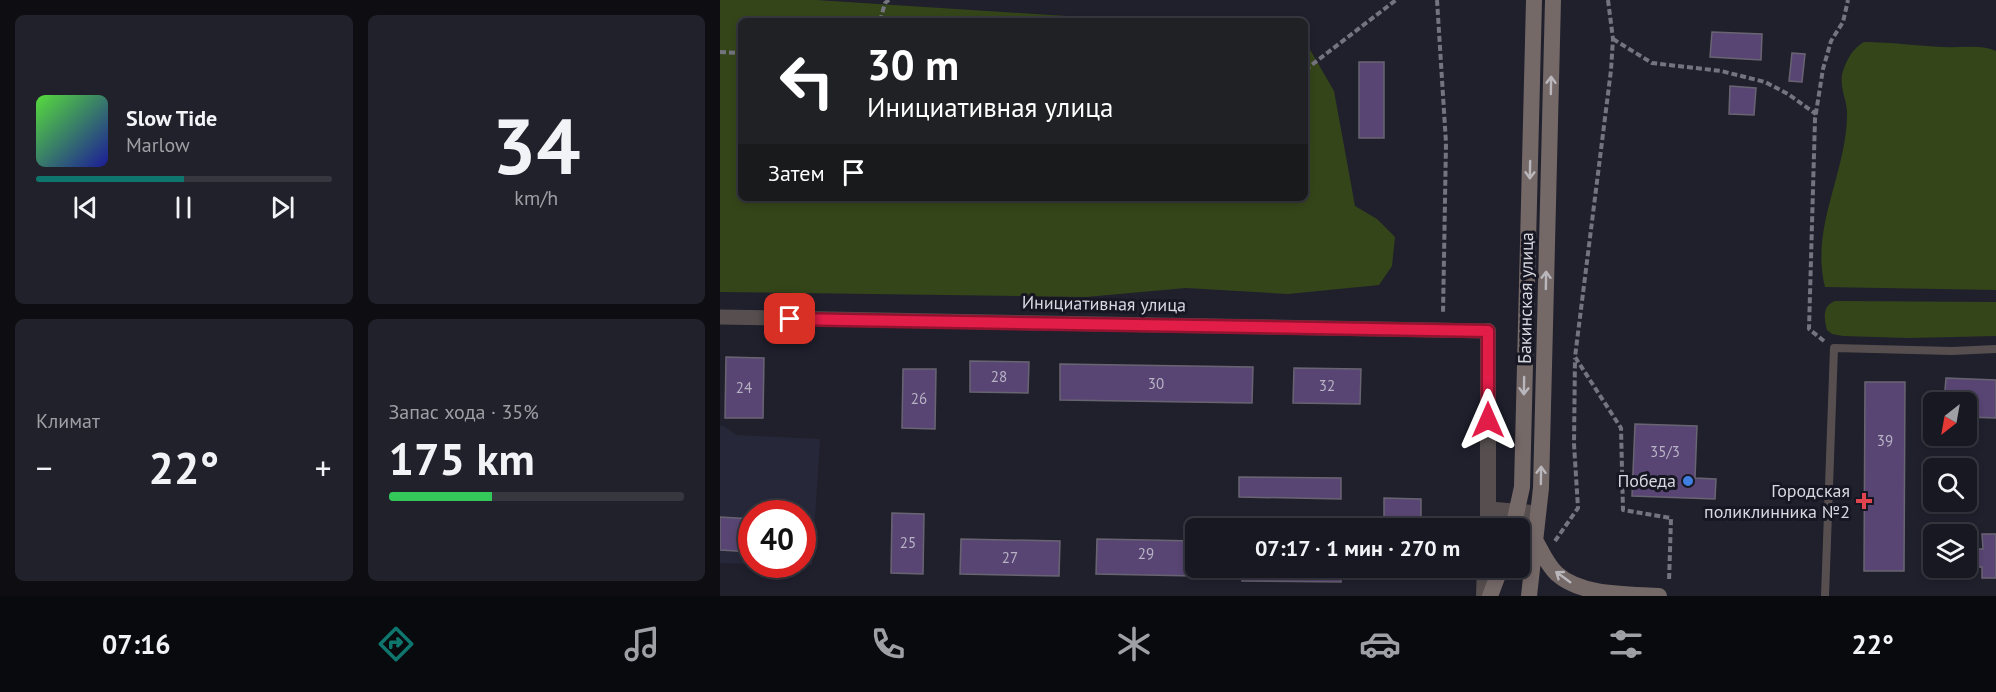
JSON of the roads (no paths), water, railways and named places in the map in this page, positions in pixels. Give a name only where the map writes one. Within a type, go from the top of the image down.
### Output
[{"type":"main road","name":"Бакинская улица","points":[[1515,518],[1522,487],[1534,3]]},
{"type":"main road","name":"Бакинская улица","points":[[1529,596],[1541,488],[1553,3]]},
{"type":"main road","points":[[1534,537],[1556,574],[1582,588],[1599,592],[1664,590]]},
{"type":"main road","points":[[1490,596],[1497,578]]},
{"type":"street","name":"Инициативная улица","points":[[720,317],[1488,331]]},
{"type":"street","points":[[1488,331],[1489,518]]},
{"type":"street","points":[[1489,509],[1510,518]]},
{"type":"street","points":[[1522,518],[1538,513]]},
{"type":"street","points":[[1484,596],[1485,578]]},
{"type":"lane","points":[[1825,596],[1834,348],[1952,351],[1996,349]]},
{"type":"place","name":"Победа","points":[[1688,481]]},
{"type":"place","name":"Городская поликлинника №2","points":[[1864,501]]}]
